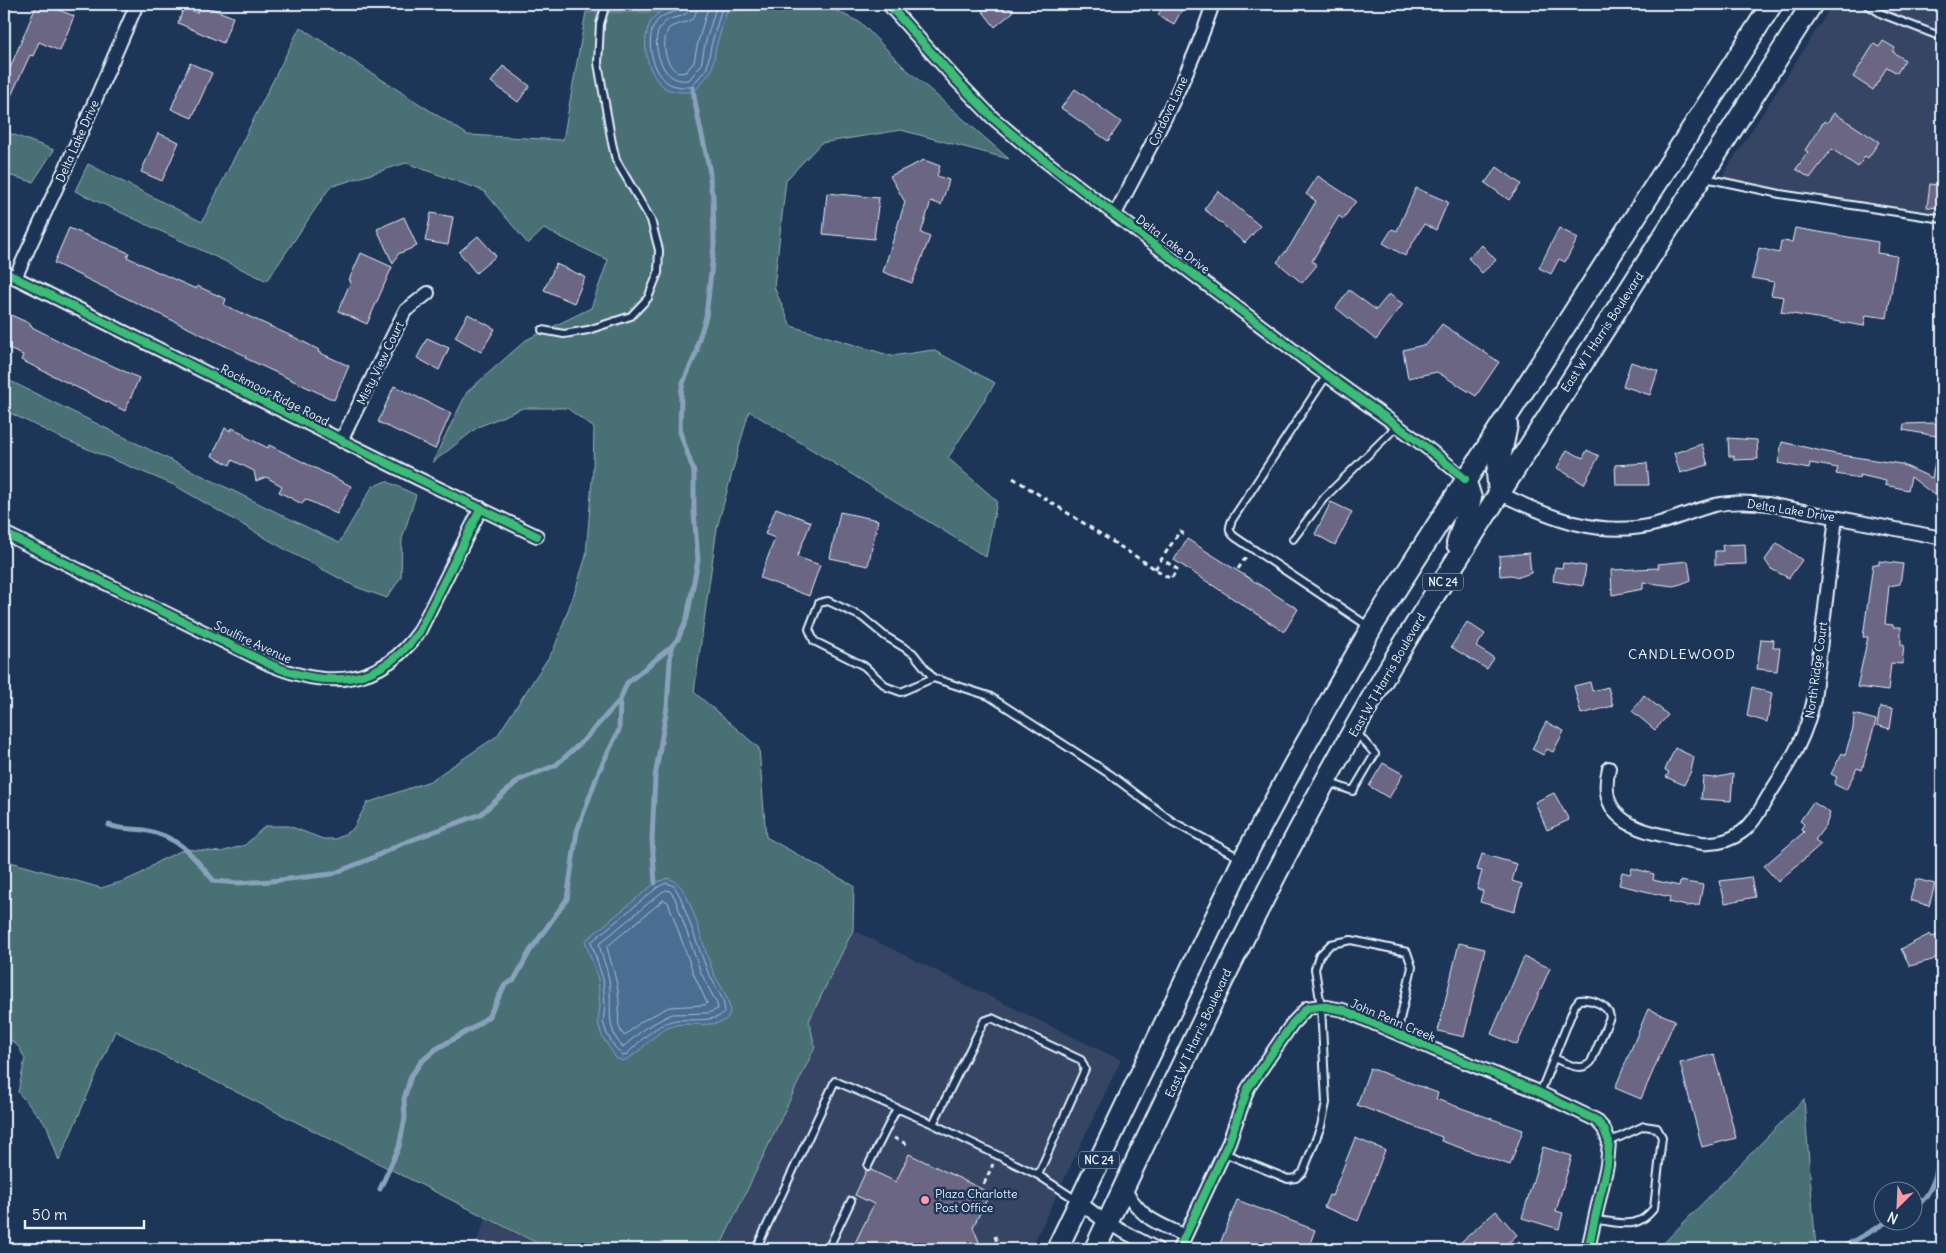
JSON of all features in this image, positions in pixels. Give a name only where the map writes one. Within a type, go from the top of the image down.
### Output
[{"type":"main road","name":"NC 24","points":[[1056,1249],[1243,860],[1371,628],[1772,4]]},
{"type":"main road","name":"East W T Harris Boulevard","points":[[1094,1249],[1236,952],[1300,828],[1354,730],[1411,632],[1498,493],[1812,4]]},
{"type":"main road","points":[[1498,493],[1497,473],[1503,437],[1511,408]]},
{"type":"main road","points":[[1446,577],[1466,520],[1471,498],[1465,479]]},
{"type":"street","name":"Delta Lake Drive","points":[[9,275],[68,165],[137,4]]},
{"type":"street","name":"Delta Lake Drive","points":[[888,4],[956,80],[993,118],[1026,146],[1327,375],[1443,460],[1465,479]]},
{"type":"street","name":"Cordova Lane","points":[[1115,214],[1162,126],[1201,39],[1213,4]]},
{"type":"street","name":"Rockmoor Ridge Road","points":[[9,275],[537,536]]},
{"type":"street","name":"Misty View Court","points":[[342,441],[405,311],[428,293]]},
{"type":"street","name":"Delta Lake Drive","points":[[1498,493],[1555,518],[1603,529],[1630,529],[1655,524],[1715,505],[1742,502],[1768,504],[1836,516],[1942,538]]},
{"type":"street","name":"Soulfire Avenue","points":[[5,536],[271,665],[299,676],[314,679],[340,680],[380,669],[391,662],[411,643],[419,632],[482,508]]},
{"type":"street","name":"North Ridge Court","points":[[1610,768],[1606,780],[1607,794],[1612,808],[1627,824],[1640,829],[1712,844],[1727,840],[1741,833],[1753,822],[1797,751],[1808,725],[1814,699],[1836,516]]},
{"type":"street","points":[[1179,1249],[1237,1123],[1248,1088],[1292,1024],[1307,1008],[1321,1006]]},
{"type":"street","name":"John Penn Creek","points":[[1321,1006],[1343,1010],[1540,1093],[1596,1120],[1604,1130],[1609,1142]]},
{"type":"street","points":[[1588,1249],[1607,1165],[1609,1142]]},
{"type":"street","points":[[1124,1189],[1136,1208],[1145,1217],[1185,1236]]},
{"type":"street","points":[[1079,1202],[1107,1223],[1157,1249]]},
{"type":"lane","points":[[542,330],[564,334],[588,330],[631,316],[648,298],[658,273],[659,250],[651,220],[616,160],[612,143],[598,63],[600,24],[606,4]]},
{"type":"lane","points":[[1866,4],[1882,14],[1942,37]]},
{"type":"lane","points":[[1702,178],[1780,194],[1942,219]]},
{"type":"lane","points":[[1327,375],[1228,528],[1229,532],[1235,537],[1371,628]]},
{"type":"lane","points":[[1292,540],[1324,498],[1397,426]]},
{"type":"lane","points":[[932,678],[901,692],[887,687],[864,666],[814,641],[809,629],[819,603],[828,600],[862,617],[885,636],[913,653],[932,678],[989,696],[1111,775],[1173,822],[1243,860]]},
{"type":"lane","points":[[1326,781],[1353,791],[1375,754],[1354,730]]},
{"type":"lane","points":[[1224,1153],[1288,1179],[1296,1178],[1303,1172],[1321,1126],[1326,1104],[1321,1006],[1315,969],[1319,956],[1331,944],[1351,940],[1407,952],[1412,967],[1397,1033]]},
{"type":"lane","points":[[1540,1093],[1575,1005],[1579,1000],[1587,1000],[1604,1006],[1609,1011],[1610,1017],[1591,1062],[1586,1067],[1580,1068],[1554,1058]]},
{"type":"lane","points":[[933,1124],[984,1021],[992,1018],[1081,1060],[1085,1069],[1038,1175]]},
{"type":"lane","points":[[756,1249],[835,1081],[998,1155],[1038,1175],[1079,1202]]},
{"type":"lane","points":[[868,1166],[896,1108]]},
{"type":"lane","points":[[1596,1220],[1634,1224],[1647,1218],[1654,1208],[1662,1137],[1657,1128],[1644,1126],[1609,1142]]},
{"type":"lane","points":[[828,1249],[851,1201]]},
{"type":"path","points":[[1013,478],[1171,579],[1177,569],[1162,559]]},
{"type":"path","points":[[1155,569],[1180,531],[1186,536]]},
{"type":"path","points":[[884,1133],[909,1145]]},
{"type":"path","points":[[984,1184],[998,1155]]},
{"type":"path","points":[[995,1236],[999,1249]]},
{"type":"shaded area","points":[[1833,4],[1942,4],[1942,223],[1721,178]]},
{"type":"shaded area","points":[[853,930],[1121,1060],[1031,1249],[719,1249],[815,1047],[809,1021]]},
{"type":"shaded area","points":[[486,1219],[549,1249],[473,1249]]},
{"type":"green space","points":[[823,4],[861,23],[904,67],[1009,159],[901,130],[821,143],[786,180],[774,287],[791,326],[892,356],[933,350],[995,383],[948,458],[997,501],[986,557],[749,411],[717,528],[694,692],[759,748],[766,837],[854,886],[853,930],[809,1021],[815,1047],[719,1249],[549,1249],[115,1031],[59,1161],[47,1126],[18,1092],[25,1059],[19,1047],[4,1035],[4,860],[101,888],[142,873],[159,861],[185,849],[221,852],[245,845],[265,826],[289,826],[323,839],[336,839],[353,829],[367,803],[430,781],[497,736],[554,649],[576,588],[586,556],[594,428],[567,408],[523,408],[478,427],[432,463],[467,392],[526,340],[591,308],[608,260],[544,229],[528,244],[484,191],[406,163],[330,187],[267,281],[75,191],[88,164],[202,222],[300,27],[468,135],[563,140],[586,12],[719,12]]},
{"type":"green space","points":[[4,131],[54,150],[33,182],[4,174]]},
{"type":"green space","points":[[4,378],[339,543],[372,487],[386,481],[416,495],[402,539],[401,577],[387,598],[356,587],[288,551],[174,485],[59,437],[4,410]]},
{"type":"green space","points":[[1804,1099],[1816,1249],[1658,1249]]},
{"type":"water","points":[[695,4],[729,4],[716,47],[712,70],[694,92],[674,91],[664,87],[651,70],[647,59],[646,36],[649,25],[655,16],[669,7]]},
{"type":"water","points":[[668,878],[678,884],[685,893],[711,966],[728,1002],[730,1013],[724,1021],[718,1023],[682,1024],[668,1028],[654,1037],[636,1054],[623,1061],[616,1058],[602,1036],[598,1022],[600,1006],[598,979],[585,941],[655,883]]},
{"type":"building","points":[[37,4],[44,4],[74,16],[60,51],[39,42],[33,56],[30,55],[4,111],[4,65],[10,68]]},
{"type":"building","points":[[200,4],[233,17],[223,43],[178,23],[184,7],[197,13]]},
{"type":"building","points":[[977,4],[1006,4],[1013,12],[995,27]]},
{"type":"building","points":[[1164,4],[1185,4],[1174,24],[1158,15]]},
{"type":"building","points":[[1883,41],[1895,48],[1893,52],[1905,60],[1897,73],[1887,67],[1873,90],[1853,77],[1874,44],[1879,47]]},
{"type":"building","points":[[190,63],[212,73],[192,118],[171,109]]},
{"type":"building","points":[[503,66],[530,86],[518,102],[491,82]]},
{"type":"building","points":[[1075,89],[1121,122],[1108,141],[1061,108]]},
{"type":"building","points":[[1834,113],[1879,142],[1868,158],[1865,156],[1858,167],[1832,149],[1810,178],[1796,169],[1808,152],[1805,150],[1824,121],[1827,123]]},
{"type":"building","points":[[158,133],[179,142],[162,181],[141,172]]},
{"type":"building","points":[[924,160],[940,166],[937,176],[949,180],[941,205],[931,201],[921,233],[930,237],[912,283],[883,272],[905,202],[890,176]]},
{"type":"building","points":[[1497,167],[1521,184],[1509,200],[1485,183]]},
{"type":"building","points":[[1318,176],[1356,201],[1343,219],[1339,216],[1312,261],[1317,265],[1302,283],[1277,262],[1290,246],[1316,201],[1306,194]]},
{"type":"building","points":[[1930,184],[1942,186],[1942,208],[1927,207]]},
{"type":"building","points":[[1416,188],[1448,202],[1436,230],[1424,224],[1405,256],[1383,243],[1392,229],[1397,231]]},
{"type":"building","points":[[1218,191],[1260,226],[1245,243],[1204,209]]},
{"type":"building","points":[[827,193],[879,198],[874,239],[823,234]]},
{"type":"building","points":[[431,213],[453,217],[448,245],[425,241]]},
{"type":"building","points":[[404,217],[417,246],[398,254],[393,264],[377,229]]},
{"type":"building","points":[[69,228],[129,253],[127,257],[158,272],[196,289],[197,286],[226,299],[224,305],[300,340],[319,350],[318,352],[349,366],[334,400],[54,263]]},
{"type":"building","points":[[1559,228],[1578,238],[1565,262],[1559,259],[1551,274],[1539,268]]},
{"type":"building","points":[[1795,228],[1878,242],[1877,253],[1897,256],[1887,318],[1866,315],[1864,326],[1781,312],[1784,297],[1771,295],[1774,282],[1752,278],[1759,248],[1779,253],[1781,241],[1792,242]]},
{"type":"building","points":[[478,236],[496,256],[476,273],[459,252]]},
{"type":"building","points":[[1482,245],[1496,260],[1482,273],[1468,258]]},
{"type":"building","points":[[361,253],[392,267],[367,324],[338,311]]},
{"type":"building","points":[[556,264],[585,277],[574,303],[544,290]]},
{"type":"building","points":[[1349,290],[1376,310],[1389,294],[1403,304],[1376,340],[1336,308]]},
{"type":"building","points":[[4,312],[31,324],[30,326],[65,344],[139,378],[125,411],[21,360],[23,355],[4,347]]},
{"type":"building","points":[[468,314],[495,329],[481,352],[455,337]]},
{"type":"building","points":[[1442,324],[1499,362],[1476,396],[1437,372],[1408,378],[1403,350],[1427,344]]},
{"type":"building","points":[[427,338],[449,348],[439,370],[417,358]]},
{"type":"building","points":[[1631,362],[1658,371],[1650,395],[1623,386]]},
{"type":"building","points":[[394,386],[451,413],[435,449],[378,422]]},
{"type":"building","points":[[1934,423],[1942,425],[1942,437],[1903,430],[1904,424]]},
{"type":"building","points":[[225,428],[231,431],[232,428],[245,434],[244,436],[268,448],[269,445],[351,486],[337,514],[305,499],[302,504],[279,492],[282,486],[266,477],[256,481],[254,471],[232,460],[230,465],[212,456]]},
{"type":"building","points":[[1728,438],[1757,440],[1758,459],[1734,460],[1734,456],[1729,456]]},
{"type":"building","points":[[1782,442],[1835,454],[1901,464],[1932,478],[1936,456],[1942,456],[1942,501],[1911,477],[1908,490],[1885,485],[1886,481],[1860,475],[1859,478],[1836,474],[1838,468],[1810,463],[1809,469],[1778,463]]},
{"type":"building","points":[[1702,444],[1708,465],[1680,473],[1674,453]]},
{"type":"building","points":[[1567,450],[1583,458],[1587,450],[1599,456],[1584,484],[1557,468]]},
{"type":"building","points":[[1647,463],[1649,485],[1616,485],[1615,465]]},
{"type":"building","points":[[1331,502],[1352,512],[1335,545],[1315,534]]},
{"type":"building","points":[[776,508],[811,522],[797,557],[820,565],[809,596],[760,578],[775,538],[765,534]]},
{"type":"building","points":[[840,512],[878,520],[868,566],[830,558]]},
{"type":"building","points":[[1187,539],[1298,609],[1284,632],[1174,560]]},
{"type":"building","points":[[1777,543],[1802,560],[1789,578],[1771,569],[1765,560]]},
{"type":"building","points":[[1745,544],[1746,564],[1715,565],[1715,551],[1723,551],[1722,545]]},
{"type":"building","points":[[1529,553],[1531,573],[1519,577],[1511,575],[1500,576],[1499,556]]},
{"type":"building","points":[[1688,561],[1691,580],[1673,586],[1643,582],[1643,589],[1612,595],[1611,570],[1659,568],[1658,564]]},
{"type":"building","points":[[1879,561],[1903,564],[1900,584],[1889,586],[1885,624],[1901,627],[1901,645],[1904,645],[1902,664],[1891,663],[1888,691],[1857,687],[1868,637],[1863,637],[1873,564],[1879,565]]},
{"type":"building","points":[[1563,563],[1586,566],[1583,586],[1553,581],[1555,567],[1562,568]]},
{"type":"building","points":[[1467,622],[1485,634],[1476,647],[1494,658],[1487,669],[1451,647]]},
{"type":"building","points":[[1761,639],[1774,640],[1773,648],[1780,648],[1777,671],[1757,669]]},
{"type":"building","points":[[1590,682],[1592,691],[1608,687],[1613,706],[1581,714],[1574,686]]},
{"type":"building","points":[[1752,687],[1772,693],[1767,722],[1747,716]]},
{"type":"building","points":[[1644,695],[1668,715],[1655,730],[1632,711]]},
{"type":"building","points":[[1880,707],[1893,709],[1890,729],[1877,725]]},
{"type":"building","points":[[1854,714],[1876,720],[1862,770],[1857,768],[1846,790],[1834,784],[1837,777],[1831,774],[1842,753],[1845,755],[1853,728]]},
{"type":"building","points":[[1546,722],[1564,731],[1553,752],[1547,749],[1543,755],[1532,749]]},
{"type":"building","points":[[1675,748],[1694,757],[1691,771],[1684,785],[1666,777],[1669,772],[1665,770]]},
{"type":"building","points":[[1383,763],[1403,774],[1389,798],[1369,786]]},
{"type":"building","points":[[1733,774],[1731,801],[1701,799],[1703,777],[1714,778]]},
{"type":"building","points":[[1554,793],[1569,820],[1547,830],[1535,802]]},
{"type":"building","points":[[1813,802],[1830,813],[1826,825],[1815,840],[1821,844],[1778,882],[1764,866],[1804,832],[1801,829],[1804,824],[1800,821]]},
{"type":"building","points":[[1482,854],[1517,864],[1512,881],[1522,884],[1514,912],[1480,902],[1483,891],[1477,889],[1482,871],[1477,870]]},
{"type":"building","points":[[1632,868],[1654,874],[1653,880],[1679,886],[1680,881],[1703,885],[1699,905],[1686,906],[1669,902],[1670,897],[1619,885],[1622,872],[1630,874]]},
{"type":"building","points":[[1751,877],[1755,897],[1725,903],[1720,881]]},
{"type":"building","points":[[1916,879],[1935,884],[1929,906],[1910,900]]},
{"type":"building","points":[[1930,934],[1932,937],[1937,935],[1942,944],[1942,954],[1932,960],[1910,966],[1901,949]]},
{"type":"building","points":[[1459,943],[1485,949],[1464,1037],[1438,1031]]},
{"type":"building","points":[[1524,957],[1550,968],[1517,1045],[1491,1034]]},
{"type":"building","points":[[1648,1009],[1675,1020],[1641,1099],[1615,1088]]},
{"type":"building","points":[[1714,1054],[1736,1138],[1702,1147],[1680,1063]]},
{"type":"building","points":[[1370,1068],[1438,1093],[1436,1099],[1523,1130],[1510,1165],[1441,1141],[1442,1137],[1357,1105]]},
{"type":"building","points":[[1355,1138],[1385,1150],[1358,1221],[1324,1207],[1329,1195],[1332,1196]]},
{"type":"building","points":[[1543,1147],[1572,1156],[1556,1211],[1563,1213],[1559,1229],[1522,1218]]},
{"type":"building","name":"Plaza Charlotte Post Office","points":[[909,1154],[990,1193],[973,1227],[982,1249],[852,1249],[874,1204],[855,1195],[866,1171],[871,1170],[896,1182]]},
{"type":"building","points":[[1237,1200],[1315,1230],[1308,1249],[1218,1249]]},
{"type":"building","points":[[1496,1211],[1517,1235],[1501,1249],[1453,1249]]},
{"type":"waterway","points":[[109,825],[144,830],[167,837],[184,848],[214,881],[238,883],[332,874],[401,844],[481,814],[519,780],[556,765],[584,740],[620,700],[627,683],[678,639],[687,618],[698,560],[694,512],[694,472],[680,432],[681,394],[683,383],[697,351],[697,345],[706,317],[714,245],[713,195],[693,88]]},
{"type":"waterway","points":[[655,883],[652,839],[655,777],[667,707],[671,647]]},
{"type":"waterway","points":[[380,1189],[399,1147],[405,1118],[404,1099],[411,1076],[421,1062],[436,1049],[473,1028],[489,1016],[505,985],[514,980],[530,951],[567,899],[577,831],[599,771],[619,730],[620,700]]},
{"type":"waterway","points":[[1924,1198],[1935,1178],[1942,1141]]},
{"type":"waterway","points":[[1840,1249],[1874,1229]]},
{"type":"cycle path","points":[[888,4],[956,80],[993,118],[1026,146],[1314,366],[1429,449],[1465,479]]},
{"type":"cycle path","points":[[4,272],[537,536]]},
{"type":"cycle path","points":[[4,533],[271,665],[313,678],[333,679],[352,678],[370,672],[387,663],[404,650],[419,632],[481,508]]},
{"type":"cycle path","points":[[1179,1249],[1229,1142],[1248,1088],[1292,1024],[1307,1008],[1321,1006],[1343,1010],[1532,1089],[1596,1120],[1604,1129],[1609,1142],[1607,1165],[1588,1249]]},
{"type":"place","name":"Plaza Charlotte Post Office","points":[[925,1200]]},
{"type":"district","name":"CANDLEWOOD","points":[[1682,654]]}]
